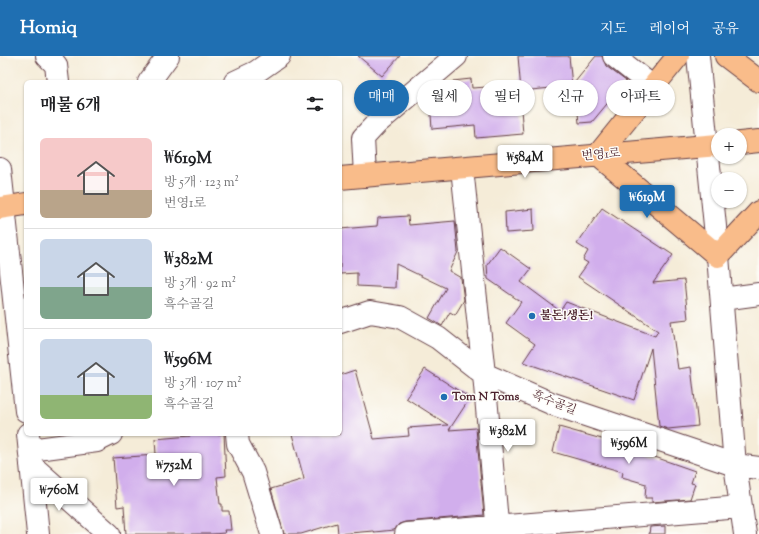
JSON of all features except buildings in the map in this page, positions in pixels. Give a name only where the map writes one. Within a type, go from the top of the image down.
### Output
[{"type":"main road","points":[[659,80],[678,56]]},
{"type":"main road","points":[[726,56],[759,81]]},
{"type":"main road","points":[[630,116],[598,155],[718,256],[759,212]]},
{"type":"main road","points":[[747,142],[759,141]]},
{"type":"main road","name":"번영1로","points":[[342,178],[711,145]]},
{"type":"street","points":[[47,56],[56,65],[58,80]]},
{"type":"street","points":[[239,80],[256,72],[279,56]]},
{"type":"street","points":[[365,176],[362,138],[377,123],[444,68],[456,56]]},
{"type":"street","points":[[614,56],[644,80]]},
{"type":"street","points":[[698,56],[711,133]]},
{"type":"street","points":[[714,164],[718,256],[735,465],[745,534]]},
{"type":"street","points":[[462,168],[484,374],[498,530]]},
{"type":"street","points":[[0,169],[10,206],[24,385]]},
{"type":"street","points":[[722,299],[759,294]]},
{"type":"street","name":"흑수골길","points":[[342,321],[370,312],[400,317],[438,338],[484,374],[553,404],[735,465],[759,468]]},
{"type":"street","points":[[30,450],[98,441],[107,436]]},
{"type":"street","points":[[237,436],[238,444],[253,472],[272,534]]},
{"type":"street","points":[[30,450],[38,534]]},
{"type":"street","points":[[30,450],[109,534]]},
{"type":"street","points":[[406,534],[498,530],[741,507]]},
{"type":"place","name":"불돈!생돈!","points":[[532,316]]},
{"type":"place","name":"Tom N Toms","points":[[444,397]]}]
